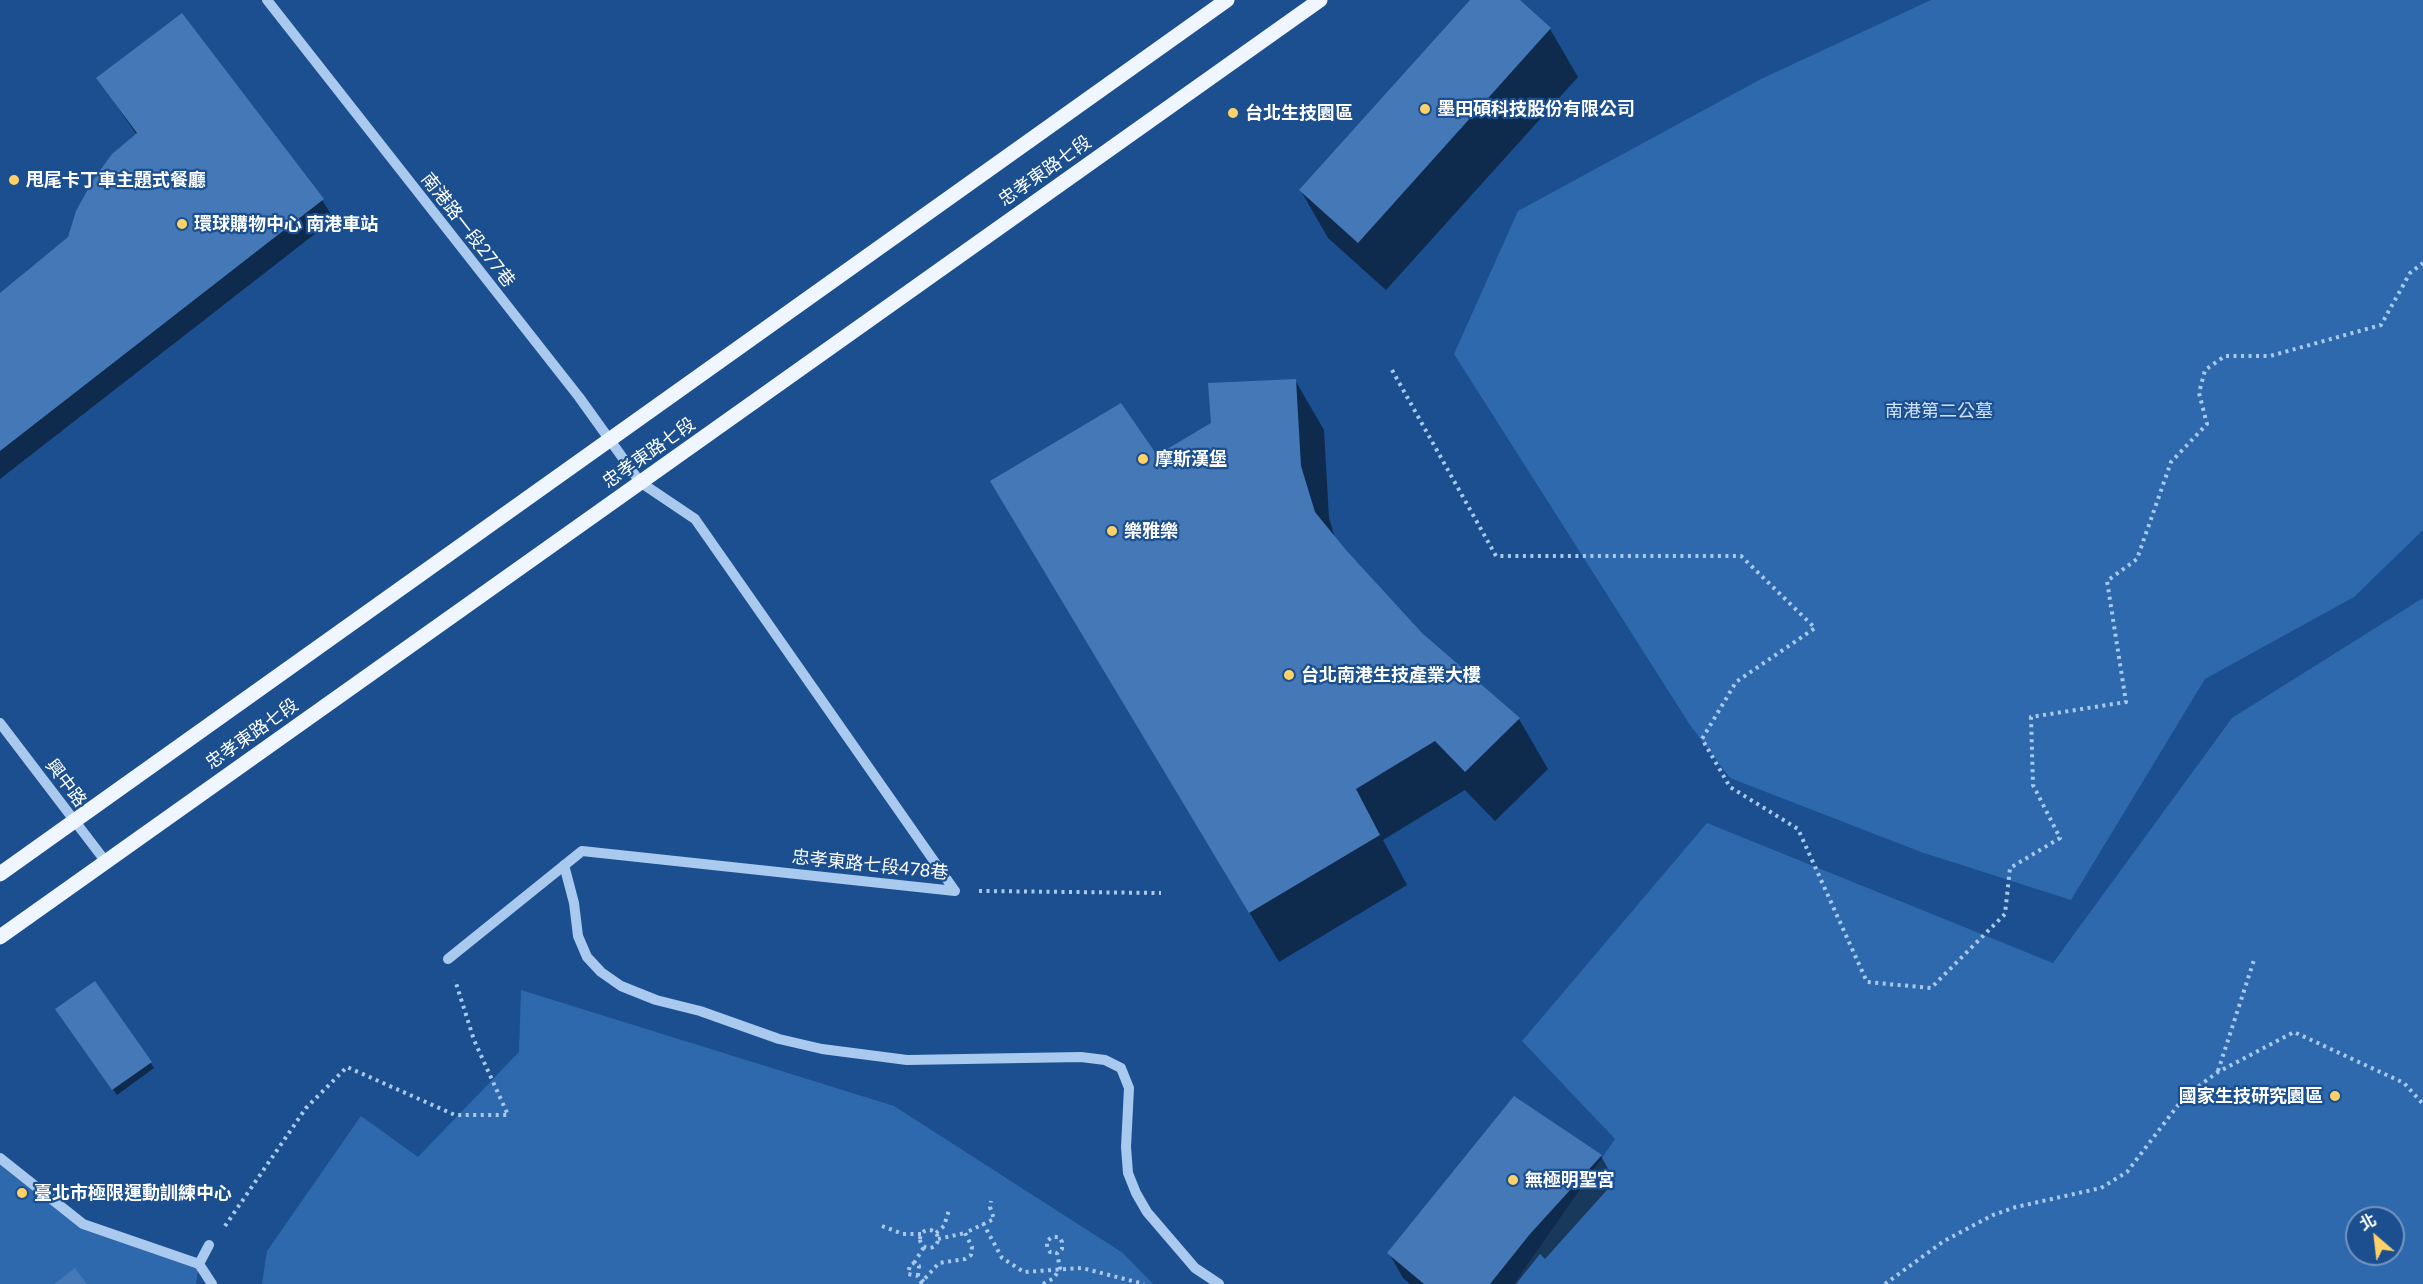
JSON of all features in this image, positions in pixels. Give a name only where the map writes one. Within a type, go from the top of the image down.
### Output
[{"type":"main road","name":"忠孝東路七段","points":[[0,874],[1227,0]]},
{"type":"main road","name":"忠孝東路七段","points":[[0,937],[1320,0]]},
{"type":"street","name":"南港路一段277巷","points":[[267,0],[610,439],[640,482]]},
{"type":"street","name":"忠孝東路七段478巷","points":[[640,482],[695,519],[955,891]]},
{"type":"street","name":"興中路","points":[[0,723],[106,862]]},
{"type":"street","name":"忠孝東路七段478巷","points":[[448,959],[582,851],[955,891]]},
{"type":"street","points":[[564,865],[574,903],[578,936],[587,957],[600,972],[621,986],[656,1000],[700,1011],[779,1039],[822,1049],[907,1060],[1081,1057],[1105,1060],[1121,1068],[1129,1088],[1126,1146],[1128,1173],[1136,1193],[1147,1212],[1195,1268],[1219,1284]]},
{"type":"street","points":[[0,1158],[83,1224],[199,1264],[212,1284]]},
{"type":"street","points":[[199,1264],[209,1245]]},
{"type":"path","points":[[1392,370],[1496,556],[1741,556],[1815,628],[1736,682],[1702,739],[1730,787],[1798,829],[1867,982],[1931,988],[2005,914],[2010,868],[2060,838],[2033,785],[2031,717],[2126,702],[2107,581],[2137,559],[2171,462],[2207,424],[2199,393],[2205,370],[2225,357],[2270,356],[2381,325],[2410,273],[2423,263]]},
{"type":"path","points":[[955,891],[1161,893]]},
{"type":"path","points":[[209,1245],[306,1108],[347,1067],[455,1115],[508,1115],[474,1040],[448,959]]},
{"type":"path","points":[[2218,1072],[2254,960]]},
{"type":"path","points":[[1885,1284],[1944,1240],[1993,1215],[2016,1207],[2101,1188],[2127,1172],[2186,1096],[2218,1072],[2294,1032],[2404,1083],[2423,1104]]},
{"type":"path","points":[[938,1239],[965,1233],[994,1219],[990,1207],[991,1201]]},
{"type":"path","points":[[936,1233],[944,1226],[949,1210]]},
{"type":"path","points":[[983,1223],[1002,1258],[1024,1272],[1082,1268],[1143,1284]]},
{"type":"path","points":[[882,1226],[903,1234],[921,1234],[925,1230],[936,1233]]},
{"type":"path","points":[[921,1234],[920,1244],[930,1249],[936,1245],[938,1239],[936,1233]]},
{"type":"path","points":[[924,1247],[914,1263],[907,1269],[908,1274],[918,1276],[923,1283],[939,1263],[965,1259],[970,1254],[972,1247],[965,1233]]},
{"type":"path","points":[[1052,1237],[1059,1237],[1062,1242],[1062,1249],[1057,1253],[1050,1252],[1047,1247],[1047,1240],[1052,1237]]},
{"type":"path","points":[[1043,1284],[1054,1278],[1060,1268],[1057,1253]]},
{"type":"path","points":[[914,1263],[920,1271],[918,1276]]},
{"type":"green space","name":"南港第二公墓","points":[[1931,0],[2423,0],[2423,530],[2354,597],[2205,679],[2071,900],[1921,852],[1730,778],[1690,725],[1454,354],[1518,211],[1761,79]]},
{"type":"green space","points":[[2423,598],[2423,1284],[1514,1284],[1615,1139],[1522,1041],[1707,823],[2053,963],[2232,718]]},
{"type":"green space","points":[[521,990],[894,1106],[1123,1253],[1153,1284],[262,1284],[267,1251],[361,1116],[418,1157],[519,1052]]},
{"type":"green space","name":"臺北市極限運動訓練中心","points":[[0,1158],[83,1224],[199,1264],[196,1284],[0,1284]]},
{"type":"building","name":"墨田碩科技股份有限公司","points":[[1470,0],[1520,0],[1551,28],[1358,243],[1299,190]]},
{"type":"building","name":"環球購物中心 南港車站","points":[[182,13],[324,199],[0,451],[0,293],[68,237],[76,211],[93,180],[112,154],[137,133],[96,78]]},
{"type":"building","name":"台北南港生技產業大樓","points":[[1296,379],[1301,466],[1315,512],[1346,550],[1422,633],[1520,718],[1465,772],[1435,741],[1356,789],[1380,835],[1249,913],[990,481],[1121,403],[1157,455],[1211,423],[1208,383]]},
{"type":"building","points":[[95,981],[152,1062],[112,1090],[55,1009]]},
{"type":"building","name":"無極明聖宮","points":[[1514,1096],[1602,1155],[1530,1234],[1490,1284],[1424,1284],[1387,1253]]},
{"type":"building","points":[[75,1268],[87,1284],[54,1284]]},
{"type":"place","name":"墨田碩科技股份有限公司","points":[[1425,109]]},
{"type":"place","name":"台北生技園區","points":[[1233,113]]},
{"type":"place","name":"甩尾卡丁車主題式餐廳","points":[[14,180]]},
{"type":"place","name":"環球購物中心 南港車站","points":[[182,224]]},
{"type":"place","name":"摩斯漢堡","points":[[1143,459]]},
{"type":"place","name":"樂雅樂","points":[[1112,531]]},
{"type":"place","name":"台北南港生技產業大樓","points":[[1289,675]]},
{"type":"place","name":"國家生技研究園區","points":[[2335,1096]]},
{"type":"place","name":"無極明聖宮","points":[[1513,1180]]},
{"type":"place","name":"臺北市極限運動訓練中心","points":[[22,1193]]}]
